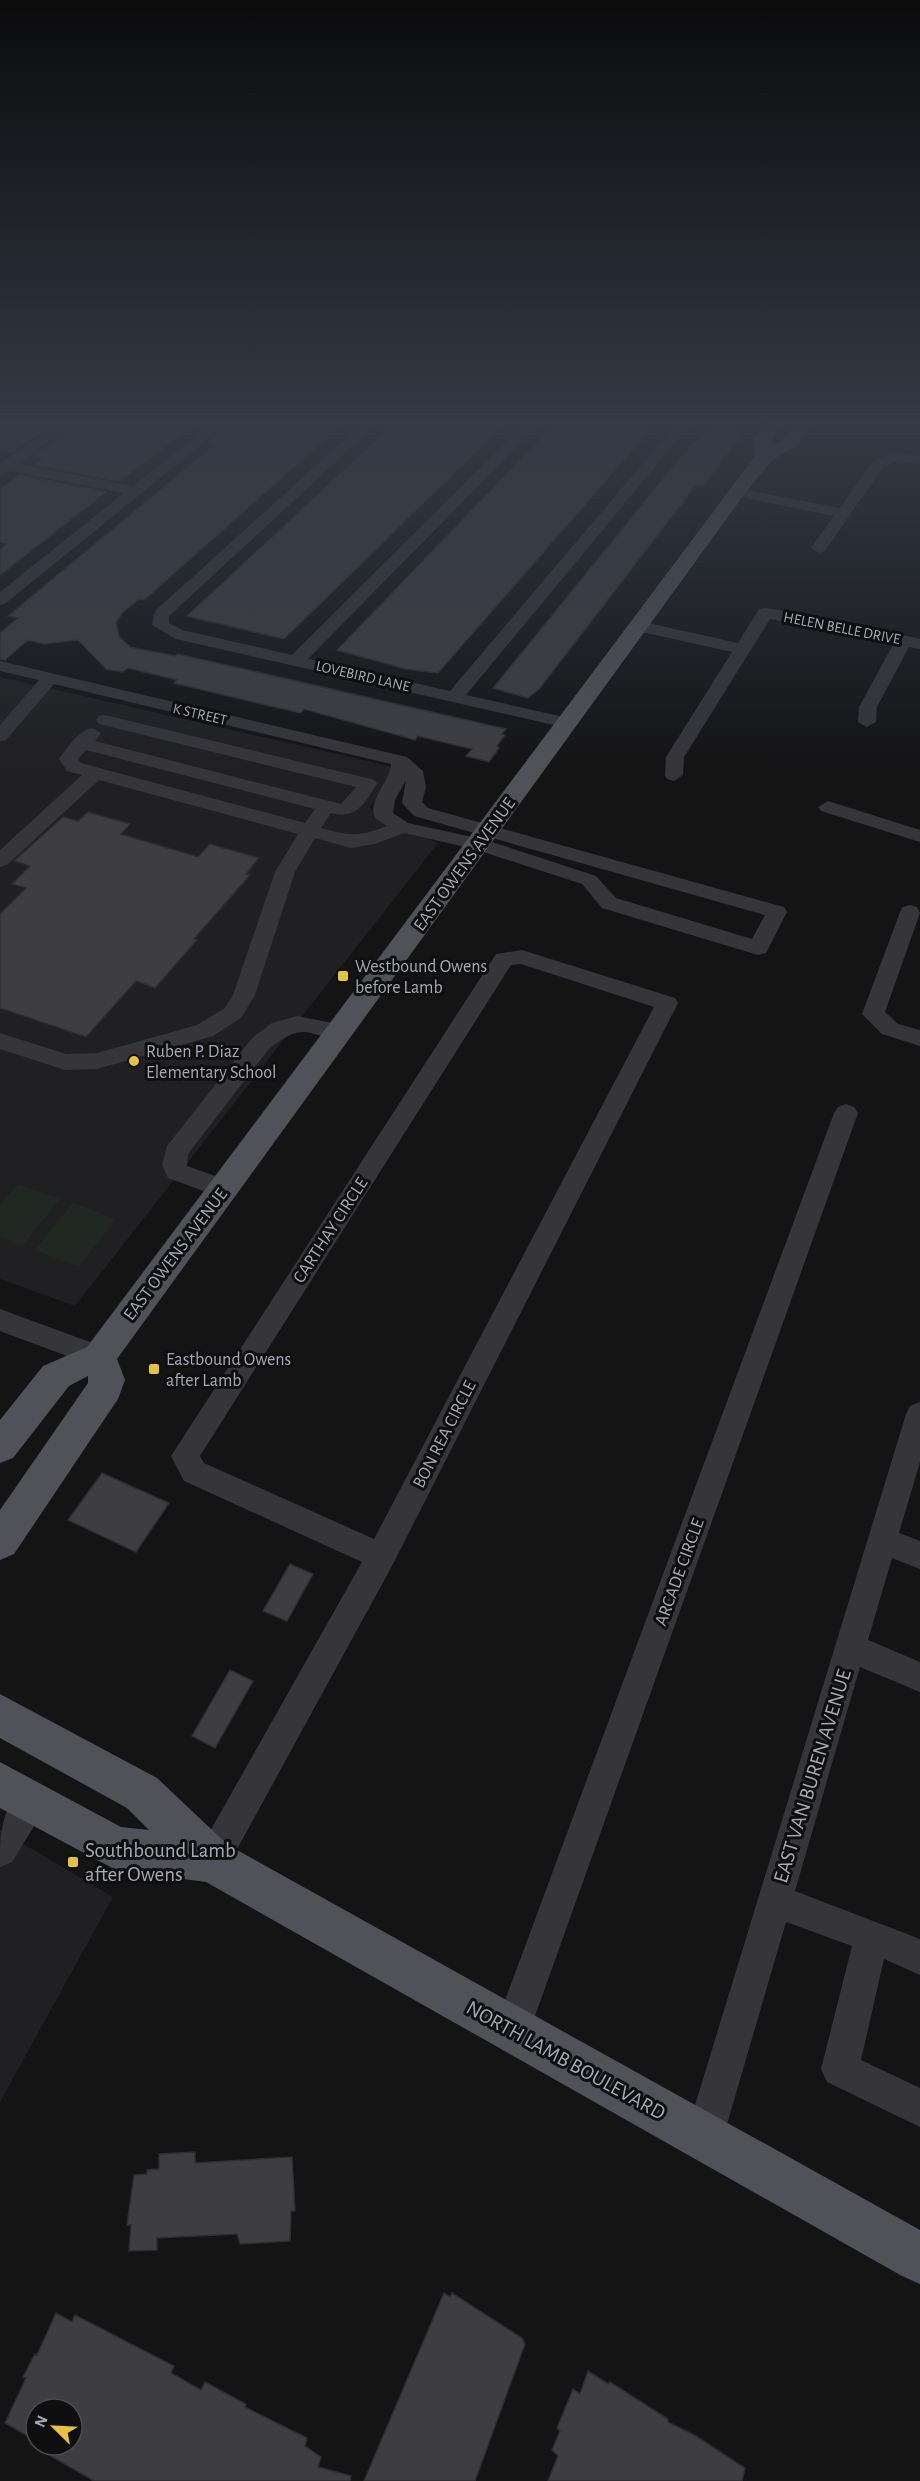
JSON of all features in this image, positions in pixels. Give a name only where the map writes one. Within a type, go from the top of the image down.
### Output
[{"type":"main road","name":"EAST OWENS AVENUE","points":[[99,1356],[703,538]]},
{"type":"main road","points":[[0,1447],[56,1376],[99,1356],[106,1380],[105,1388],[0,1542]]},
{"type":"main road","name":"NORTH LAMB BOULEVARD","points":[[0,1714],[142,1793],[212,1861],[920,2258]]},
{"type":"main road","name":"NORTH LAMB BOULEVARD","points":[[16,1793],[116,1848],[212,1861]]},
{"type":"street","points":[[0,600],[77,538]]},
{"type":"street","name":"LOVEBIRD LANE","points":[[245,538],[161,615],[160,625],[176,634],[567,723]]},
{"type":"street","points":[[296,661],[419,538]]},
{"type":"street","points":[[454,697],[588,538]]},
{"type":"street","points":[[819,548],[826,538]]},
{"type":"street","name":"HELEN BELLE DRIVE","points":[[742,649],[765,613],[812,620],[912,642]]},
{"type":"street","points":[[639,626],[742,649],[675,757],[674,775]]},
{"type":"street","points":[[867,722],[868,707],[912,642]]},
{"type":"street","name":"K STREET","points":[[0,666],[400,761]]},
{"type":"street","points":[[0,735],[50,678]]},
{"type":"street","points":[[129,697],[81,743],[68,759],[74,766],[351,842],[368,840],[402,827]]},
{"type":"street","points":[[81,743],[345,811],[368,784],[105,720]]},
{"type":"street","points":[[400,761],[401,774],[382,805],[383,815],[402,827],[484,837],[777,912],[758,948],[609,903],[589,880],[484,837],[421,812],[412,803],[416,787],[414,771],[400,761]]},
{"type":"street","points":[[0,861],[96,773]]},
{"type":"street","points":[[0,1041],[65,1062],[97,1061],[205,1030],[233,1013],[244,995],[285,872],[327,806]]},
{"type":"street","points":[[828,807],[863,820],[920,836]]},
{"type":"street","points":[[910,912],[873,1014],[890,1029],[920,1038]]},
{"type":"street","name":"CARTHAY CIRCLE","points":[[381,1556],[194,1472],[185,1456],[504,959],[522,957],[667,1003]]},
{"type":"street","name":"BON REA CIRCLE","points":[[212,1861],[381,1556],[667,1003]]},
{"type":"street","points":[[223,1189],[177,1172],[174,1165],[176,1152],[260,1044],[274,1030],[302,1021],[340,1031]]},
{"type":"street","name":"ARCADE CIRCLE","points":[[512,2030],[846,1113]]},
{"type":"street","points":[[0,1320],[99,1356]]},
{"type":"street","name":"EAST VAN BUREN AVENUE","points":[[704,2138],[920,1414]]},
{"type":"street","points":[[883,1540],[920,1555]]},
{"type":"street","points":[[850,1648],[920,1677]]},
{"type":"street","points":[[0,1850],[16,1793]]},
{"type":"street","points":[[775,1901],[872,1936],[920,1957]]},
{"type":"street","points":[[872,1936],[840,2069],[920,2108]]},
{"type":"shaded area","name":"Ruben P. Diaz Elementary School","points":[[0,677],[389,766],[399,771],[370,807],[382,822],[438,843],[75,1306],[0,1279]]},
{"type":"shaded area","points":[[18,1184],[60,1199],[22,1246],[0,1237],[0,1205]]},
{"type":"shaded area","points":[[73,1203],[116,1219],[79,1267],[35,1250]]},
{"type":"shaded area","points":[[0,1830],[113,1897],[0,2102]]},
{"type":"building","points":[[0,538],[48,538],[0,575],[0,550],[7,543],[0,542]]},
{"type":"building","points":[[102,538],[214,538],[144,600],[139,599],[122,613],[116,623],[119,636],[130,647],[175,656],[178,654],[506,729],[502,734],[505,735],[489,762],[466,756],[472,749],[418,736],[415,740],[304,709],[301,713],[270,706],[174,683],[177,680],[128,668],[123,672],[106,669],[78,640],[44,644],[28,640],[5,660],[0,659],[0,633],[18,618],[8,616]]},
{"type":"building","points":[[271,538],[388,538],[284,639],[187,616]]},
{"type":"building","points":[[445,538],[556,538],[438,673],[406,669],[337,650]]},
{"type":"building","points":[[615,538],[655,538],[540,688],[528,698],[493,688]]},
{"type":"building","points":[[88,812],[130,824],[121,834],[198,857],[210,844],[259,858],[246,874],[250,875],[155,988],[136,981],[86,1037],[0,1008],[0,914],[26,888],[12,884],[30,866],[14,861],[63,817],[78,821]]},
{"type":"building","points":[[102,1473],[169,1503],[136,1552],[68,1520]]},
{"type":"building","points":[[290,1564],[313,1574],[287,1621],[263,1611]]},
{"type":"building","points":[[230,1670],[253,1681],[215,1748],[192,1736]]},
{"type":"building","points":[[195,2152],[195,2163],[292,2157],[295,2211],[291,2211],[290,2241],[240,2244],[237,2234],[157,2238],[157,2250],[129,2251],[131,2225],[127,2225],[134,2175],[147,2174],[147,2170],[159,2169],[159,2154]]},
{"type":"building","points":[[444,2293],[450,2297],[452,2293],[522,2338],[525,2344],[475,2481],[364,2481]]},
{"type":"building","points":[[56,2313],[72,2322],[75,2315],[174,2366],[171,2373],[201,2390],[205,2382],[246,2404],[245,2407],[307,2438],[305,2446],[321,2457],[318,2467],[351,2476],[350,2481],[94,2481],[53,2457],[84,2457],[84,2397],[24,2397],[24,2434],[5,2423],[26,2378],[23,2377],[35,2354],[37,2355]]},
{"type":"building","points":[[588,2371],[608,2384],[610,2382],[668,2419],[668,2422],[696,2436],[745,2468],[742,2481],[548,2481],[558,2456],[552,2450],[560,2431],[557,2428],[573,2389],[580,2394]]},
{"type":"place","name":"Westbound Owens before Lamb","points":[[343,976]]},
{"type":"place","name":"Ruben P. Diaz Elementary School","points":[[134,1061]]},
{"type":"place","name":"Eastbound Owens after Lamb","points":[[154,1369]]},
{"type":"place","name":"Southbound Lamb after Owens","points":[[73,1862]]}]
